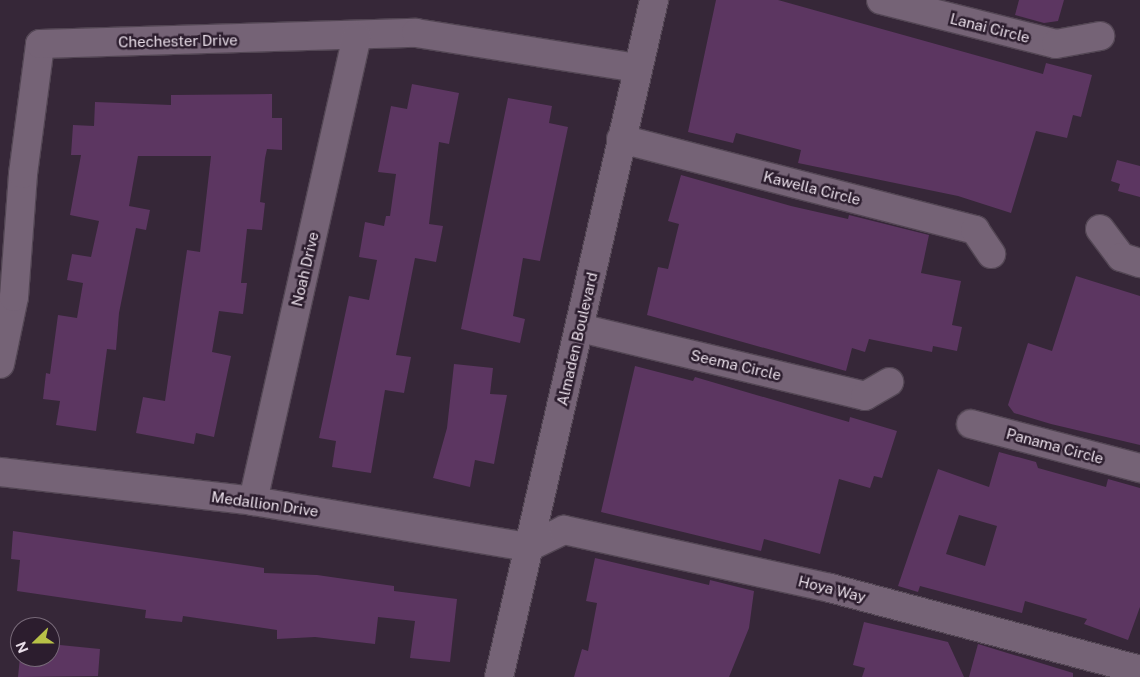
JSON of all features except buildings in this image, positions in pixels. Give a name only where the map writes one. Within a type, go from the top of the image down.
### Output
[{"type":"street","name":"Almaden Boulevard","points":[[499,677],[654,0]]},
{"type":"street","name":"Lanai Circle","points":[[881,0],[1056,44],[1100,36]]},
{"type":"street","name":"Chechester Drive","points":[[0,364],[14,297],[23,174],[40,44],[357,37],[416,33],[637,68]]},
{"type":"street","name":"Noah Drive","points":[[253,501],[357,37]]},
{"type":"street","name":"Kawella Circle","points":[[622,139],[975,230],[991,254]]},
{"type":"street","points":[[1100,229],[1121,258],[1140,263]]},
{"type":"street","name":"Seema Circle","points":[[580,328],[865,396],[889,382]]},
{"type":"street","name":"Panama Circle","points":[[970,424],[1140,468]]},
{"type":"street","name":"Medallion Drive","points":[[0,472],[253,501],[528,547]]},
{"type":"street","name":"Hoya Way","points":[[528,547],[564,530],[830,588],[1135,670]]}]
